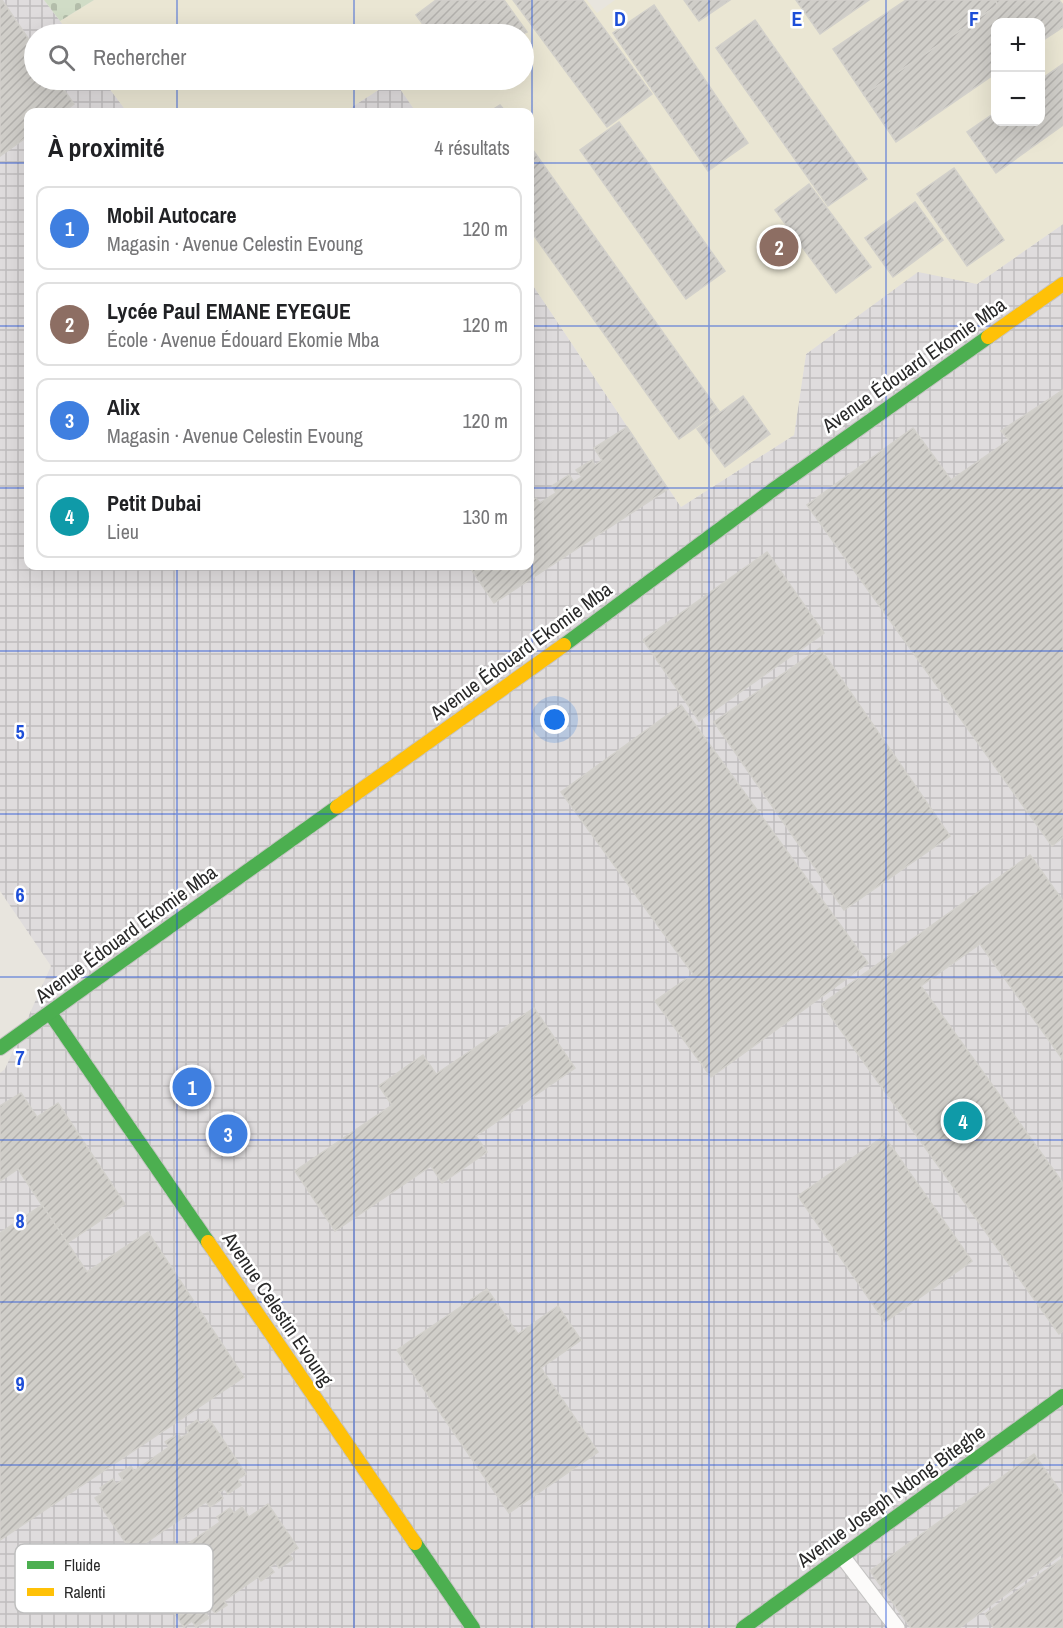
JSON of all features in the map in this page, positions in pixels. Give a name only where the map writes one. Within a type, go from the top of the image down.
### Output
[{"type":"street","name":"Avenue Édouard Ekomie Mba","points":[[0,1048],[562,646],[774,489],[1063,284]]},
{"type":"street","name":"Avenue Celestin Evoung","points":[[50,1012],[473,1628]]},
{"type":"street","name":"Avenue Joseph Ndong Biteghe","points":[[743,1628],[1063,1396]]},
{"type":"lane","points":[[842,1556],[897,1628]]},
{"type":"shaded area","points":[[0,0],[44,0],[62,24],[24,24],[24,90],[110,90],[124,108],[24,108],[24,570],[534,570],[534,287],[681,507],[794,435],[806,354],[918,271],[977,284],[1063,224],[1063,1628],[0,1628],[0,1073],[5,1069],[51,966],[0,891]]},
{"type":"shaded area","points":[[94,0],[587,0],[597,13],[615,0],[1063,0],[1063,224],[977,284],[918,272],[806,354],[794,435],[681,507],[534,287],[534,108],[413,108],[401,90],[534,90],[534,24],[62,24],[60,21]]},
{"type":"shaded area","points":[[110,90],[378,90],[350,108],[124,108]]},
{"type":"shaded area","points":[[378,90],[401,90],[413,108],[350,108]]},
{"type":"green space","points":[[44,0],[94,0],[60,21]]},
{"type":"building","points":[[0,0],[2,0],[24,32],[24,90],[64,90],[74,104],[68,108],[24,108],[24,139],[0,156]]},
{"type":"building","points":[[436,0],[504,0],[521,24],[423,24],[416,15]]},
{"type":"building","points":[[513,0],[583,0],[652,94],[607,127],[534,28],[534,24],[531,24]]},
{"type":"building","points":[[684,0],[730,0],[699,21]]},
{"type":"building","points":[[796,0],[869,0],[820,34]]},
{"type":"building","points":[[906,0],[995,0],[998,5],[864,95],[833,49]]},
{"type":"building","points":[[995,0],[1059,0],[1063,5],[1063,27],[1045,39],[1045,18],[991,18],[991,76],[896,142],[864,95],[998,5]]},
{"type":"building","points":[[654,5],[748,143],[708,171],[613,33]]},
{"type":"building","points":[[755,20],[867,179],[828,206],[716,48]]},
{"type":"building","points":[[1063,64],[1063,125],[996,173],[967,132],[991,115],[991,126],[1045,126],[1045,77]]},
{"type":"building","points":[[619,122],[725,271],[686,299],[580,150]]},
{"type":"building","points":[[534,152],[719,411],[679,439],[534,236]]},
{"type":"building","points":[[954,168],[1004,240],[967,266],[917,194]]},
{"type":"building","points":[[809,184],[871,267],[836,293],[775,210]]},
{"type":"building","points":[[915,202],[943,240],[893,277],[865,238]]},
{"type":"building","points":[[1063,390],[1063,837],[1052,846],[807,505],[913,428],[951,480],[1009,440],[1001,431]]},
{"type":"building","points":[[743,396],[770,434],[725,467],[697,429]]},
{"type":"building","points":[[627,427],[668,489],[494,603],[472,570],[534,570],[534,499],[536,498],[540,503],[556,493],[552,486],[569,475],[574,482],[582,477],[576,470],[592,460],[595,465],[602,460],[594,448]]},
{"type":"building","points":[[767,552],[824,633],[699,721],[643,640]]},
{"type":"building","points":[[820,648],[950,836],[844,910],[714,722]]},
{"type":"building","points":[[681,705],[868,963],[711,1077],[655,1001],[693,974],[561,792]]},
{"type":"building","points":[[1030,855],[1063,901],[1063,1060],[980,944],[921,986],[1063,1183],[1063,1331],[1059,1334],[822,1004]]},
{"type":"building","points":[[534,1008],[575,1068],[476,1136],[487,1152],[442,1183],[431,1166],[335,1231],[295,1171],[392,1105],[379,1086],[423,1055],[436,1074]]},
{"type":"building","points":[[21,1093],[37,1117],[58,1103],[125,1204],[67,1243],[18,1169],[0,1181],[0,1106]]},
{"type":"building","points":[[884,1136],[972,1261],[885,1322],[798,1196]]},
{"type":"building","points":[[42,1205],[87,1272],[148,1232],[244,1377],[0,1540],[0,1233]]},
{"type":"building","points":[[487,1289],[518,1334],[558,1306],[581,1340],[541,1368],[598,1452],[509,1513],[397,1350]]},
{"type":"building","points":[[209,1419],[246,1474],[238,1479],[241,1485],[228,1494],[225,1489],[219,1492],[223,1498],[210,1507],[206,1502],[144,1544],[127,1544],[95,1498],[103,1493],[100,1488],[113,1479],[116,1484],[123,1480],[119,1474],[131,1466],[134,1471],[169,1447],[165,1442],[178,1434],[181,1438],[189,1433],[186,1428],[197,1420],[201,1425]]},
{"type":"building","points":[[1034,1454],[1063,1495],[1063,1553],[959,1628],[911,1628],[870,1571]]},
{"type":"building","points":[[268,1504],[298,1548],[289,1554],[293,1559],[279,1568],[276,1563],[270,1567],[274,1572],[261,1581],[258,1577],[224,1601],[227,1605],[215,1613],[213,1610],[213,1544],[187,1544],[220,1522],[217,1517],[230,1508],[234,1513],[242,1507],[249,1517]]},
{"type":"building","points":[[1063,1558],[1063,1628],[994,1628],[985,1614]]},
{"type":"building","points":[[174,1613],[206,1613],[209,1618],[196,1627],[192,1621],[184,1627]]},
{"type":"traffic: fast","points":[[564,645],[774,489],[988,337]]},
{"type":"traffic: fast","points":[[0,1048],[337,807]]},
{"type":"traffic: fast","points":[[50,1013],[208,1242]]},
{"type":"traffic: fast","points":[[743,1628],[1063,1396]]},
{"type":"traffic: fast","points":[[415,1543],[473,1628]]},
{"type":"traffic: slow","points":[[988,337],[1063,284]]},
{"type":"traffic: slow","points":[[337,807],[564,645]]},
{"type":"traffic: slow","points":[[208,1242],[415,1543]]},
{"type":"place","name":"Lycée Paul EMANE EYEGUE","points":[[779,247]]},
{"type":"place","name":"Mobil Autocare","points":[[192,1087]]},
{"type":"place","name":"Petit Dubai","points":[[963,1121]]},
{"type":"place","name":"Alix","points":[[228,1134]]}]
